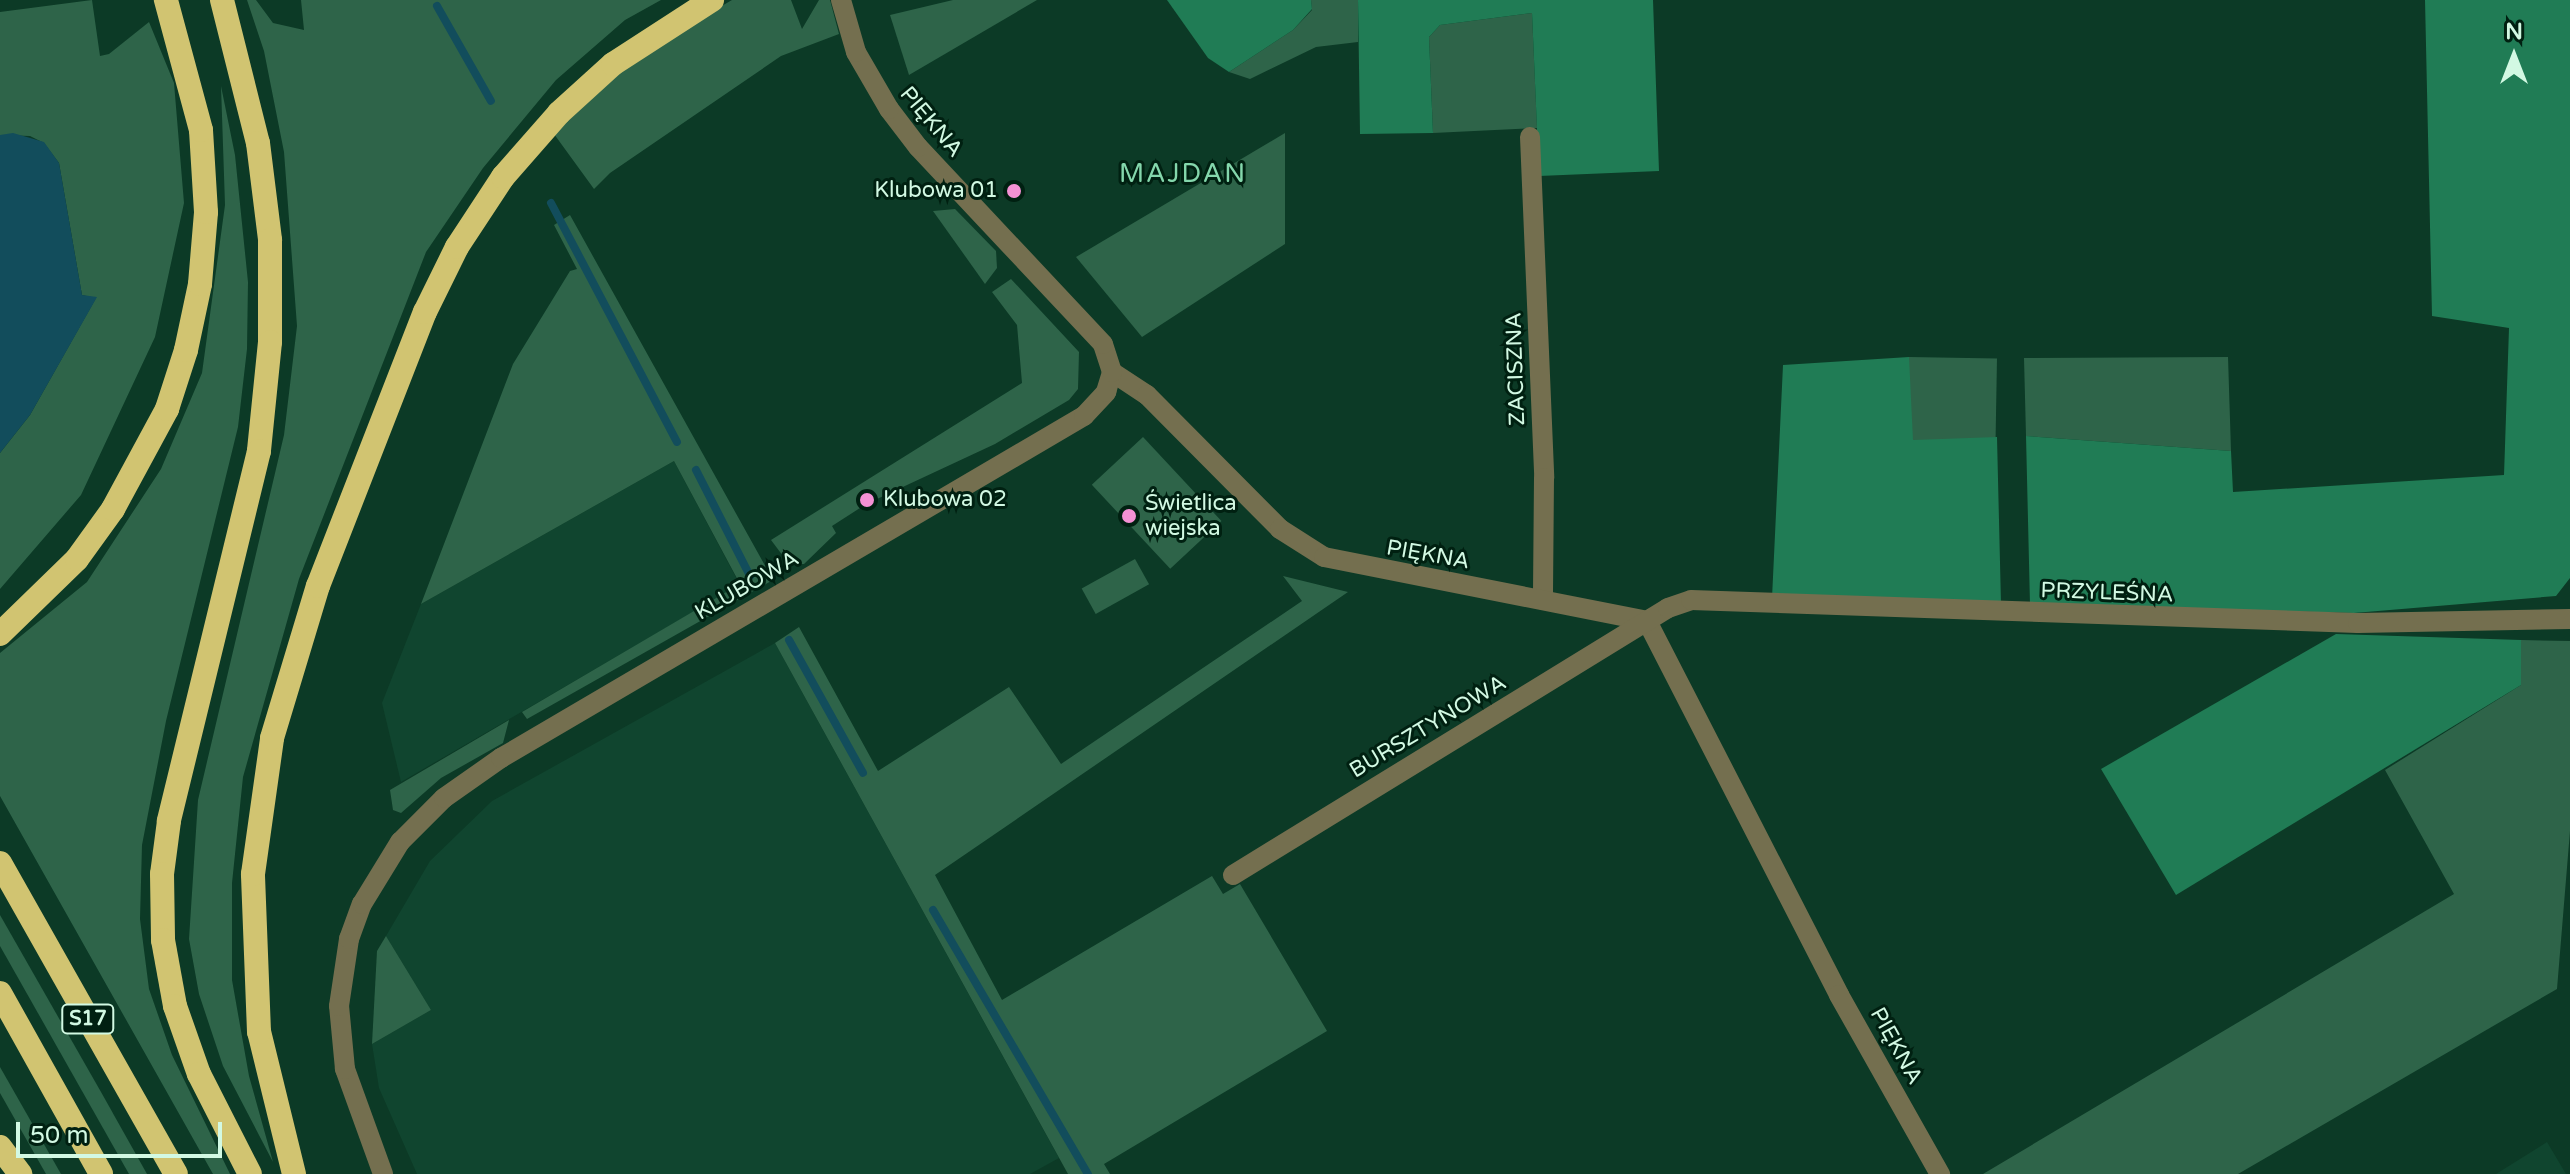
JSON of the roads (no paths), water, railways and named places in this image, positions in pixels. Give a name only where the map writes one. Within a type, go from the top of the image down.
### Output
[{"type":"highway","points":[[0,634],[77,559],[113,509],[167,409],[186,350],[200,284],[206,212],[201,130],[166,0]]},
{"type":"highway","points":[[222,0],[258,143],[270,240],[270,342],[259,451],[169,821],[162,874],[163,940],[175,1006],[199,1074],[250,1174]]},
{"type":"highway","points":[[294,1174],[259,1032],[253,874],[272,738],[318,586],[425,312],[457,247],[503,177],[559,113],[613,64],[712,0]]},
{"type":"highway","name":"S17","points":[[0,863],[176,1174]]},
{"type":"highway","name":"S17","points":[[0,993],[101,1174]]},
{"type":"highway","points":[[0,1147],[20,1174]]},
{"type":"street","name":"PIĘKNA","points":[[841,0],[856,52],[876,93],[918,147],[1103,344],[1112,372],[1147,395],[1303,546],[1387,573],[1647,621],[1839,995],[1940,1174]]},
{"type":"street","name":"ZACISZNA","points":[[1530,137],[1544,478],[1543,600]]},
{"type":"street","name":"KLUBOWA","points":[[383,1174],[345,1069],[339,1006],[353,927],[378,871],[400,842],[444,798],[501,758],[1084,416],[1106,392],[1112,372]]},
{"type":"street","name":"PRZYLEŚNA","points":[[1647,621],[1691,600],[1725,600],[1775,606],[2312,622],[2570,619]]},
{"type":"street","name":"BURSZTYNOWA","points":[[1233,875],[1647,621]]},
{"type":"water","points":[[13,133],[44,142],[59,163],[82,295],[97,297],[30,415],[0,453],[0,135]]},
{"type":"waterway","points":[[437,6],[491,101]]},
{"type":"waterway","points":[[551,203],[677,442]]},
{"type":"waterway","points":[[696,470],[750,576]]},
{"type":"waterway","points":[[789,640],[863,773]]},
{"type":"waterway","points":[[933,910],[1088,1174]]},
{"type":"place","name":"Klubowa 01","points":[[1014,191]]},
{"type":"place","name":"Klubowa 02","points":[[867,500]]},
{"type":"place","name":"Świetlica wiejska","points":[[1129,516]]},
{"type":"district","name":"MAJDAN","points":[[1183,174]]}]
